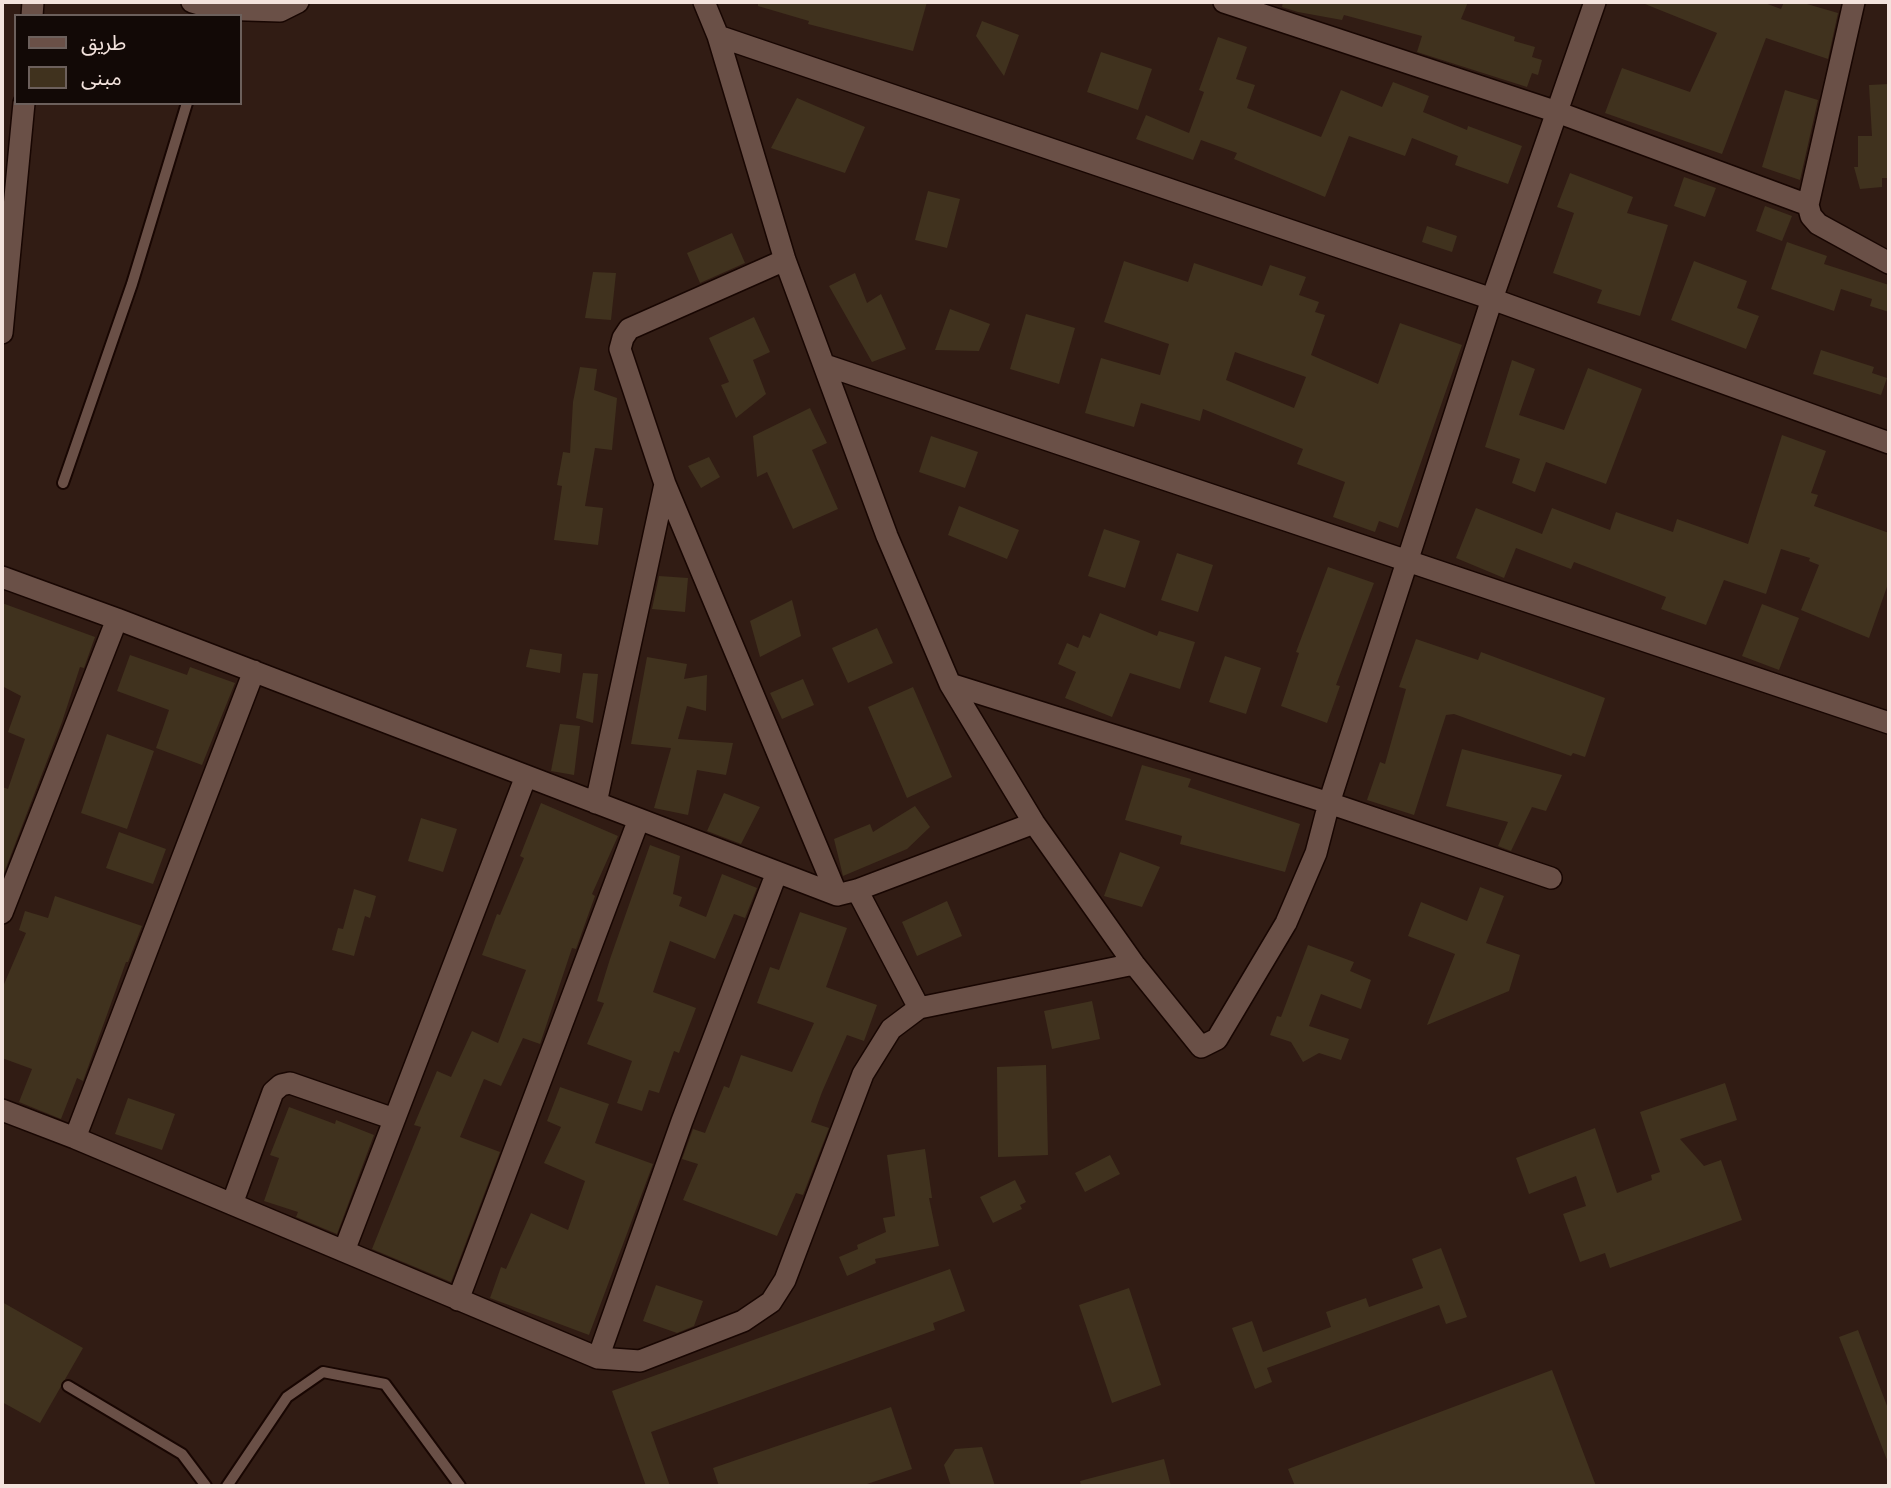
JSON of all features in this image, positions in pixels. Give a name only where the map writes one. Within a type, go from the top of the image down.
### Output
[{"type":"street","points":[[192,2],[215,12],[280,11],[298,2]]},
{"type":"street","points":[[704,2],[718,36],[785,260],[887,536],[950,684],[1034,823],[1134,964],[1201,1047],[1209,1046],[1217,1039],[1286,923],[1316,853],[1329,803],[1492,299],[1595,2]]},
{"type":"street","points":[[1224,2],[1268,9],[1808,205]]},
{"type":"street","points":[[1854,2],[1808,205],[1811,216],[1818,224],[1889,264]]},
{"type":"street","points":[[718,36],[1492,299],[1889,443]]},
{"type":"street","points":[[2,333],[7,227],[24,105]]},
{"type":"street","points":[[785,260],[629,329],[620,349],[665,484],[847,893],[919,1008]]},
{"type":"street","points":[[825,365],[1889,723]]},
{"type":"street","points":[[596,803],[665,484]]},
{"type":"street","points":[[2,577],[776,872],[847,893],[1034,823]]},
{"type":"street","points":[[2,913],[117,619]]},
{"type":"street","points":[[75,1138],[254,671]]},
{"type":"street","points":[[950,684],[1329,803],[1551,878]]},
{"type":"street","points":[[344,1251],[526,776]]},
{"type":"street","points":[[458,1300],[639,820]]},
{"type":"street","points":[[598,1358],[681,1121],[776,872]]},
{"type":"street","points":[[2,1110],[75,1138],[598,1358],[640,1361],[743,1321],[771,1302],[785,1280],[863,1074],[878,1045],[891,1029],[919,1008],[1134,964]]},
{"type":"street","points":[[232,1204],[273,1092],[281,1084],[290,1083],[394,1119]]},
{"type":"lane","points":[[63,483],[132,284],[186,105]]},
{"type":"lane","points":[[227,1486],[287,1396],[323,1372],[385,1384],[460,1486]]},
{"type":"lane","points":[[68,1385],[182,1454],[206,1486]]},
{"type":"building","points":[[758,2],[927,2],[913,51],[808,24],[809,21],[758,6]]},
{"type":"building","points":[[1283,2],[1468,2],[1461,19],[1515,37],[1514,41],[1535,47],[1532,57],[1542,60],[1538,75],[1532,73],[1527,87],[1417,52],[1422,36],[1344,15],[1342,20],[1298,12],[1282,7]]},
{"type":"building","points":[[1640,2],[1762,2],[1781,9],[1784,2],[1800,2],[1838,13],[1828,59],[1766,38],[1722,154],[1605,113],[1622,68],[1690,92],[1717,33]]},
{"type":"building","points":[[982,21],[1019,35],[1004,76],[976,36]]},
{"type":"building","points":[[1218,37],[1247,47],[1236,79],[1255,85],[1247,108],[1321,137],[1341,90],[1382,107],[1393,82],[1429,96],[1423,112],[1467,130],[1468,126],[1522,146],[1508,184],[1455,165],[1458,156],[1412,138],[1405,156],[1349,136],[1325,197],[1234,159],[1237,153],[1201,140],[1193,160],[1136,139],[1146,115],[1189,133],[1204,92],[1199,90]]},
{"type":"building","points":[[1101,52],[1152,69],[1138,110],[1087,92]]},
{"type":"building","points":[[1889,84],[1889,178],[1882,178],[1882,187],[1860,189],[1854,167],[1858,167],[1858,136],[1872,136],[1869,85]]},
{"type":"building","points":[[1785,90],[1818,100],[1800,180],[1762,167]]},
{"type":"building","points":[[797,98],[865,127],[845,173],[771,148]]},
{"type":"building","points":[[1570,173],[1633,197],[1627,213],[1668,225],[1640,316],[1597,303],[1602,290],[1553,273],[1574,213],[1557,207]]},
{"type":"building","points":[[1684,177],[1716,188],[1705,217],[1674,206]]},
{"type":"building","points":[[928,191],[960,199],[947,248],[915,240]]},
{"type":"building","points":[[1765,206],[1792,216],[1782,241],[1756,231]]},
{"type":"building","points":[[1427,226],[1457,236],[1452,252],[1422,242]]},
{"type":"building","points":[[732,233],[745,263],[700,283],[687,253]]},
{"type":"building","points":[[1787,242],[1827,256],[1824,264],[1889,285],[1889,312],[1870,306],[1872,299],[1841,289],[1834,311],[1771,289]]},
{"type":"building","points":[[1124,261],[1188,282],[1194,263],[1262,286],[1270,265],[1306,277],[1299,295],[1319,302],[1315,312],[1325,315],[1311,355],[1378,384],[1400,323],[1462,345],[1398,528],[1379,521],[1375,532],[1333,517],[1345,482],[1297,464],[1303,449],[1203,409],[1200,421],[1141,403],[1134,427],[1085,413],[1101,358],[1160,375],[1169,344],[1104,322]],"holes":[[[1235,352],[1306,377],[1294,408],[1226,380]]]},
{"type":"building","points":[[1694,261],[1747,281],[1737,308],[1759,316],[1746,349],[1671,320]]},
{"type":"building","points":[[593,272],[616,273],[611,320],[585,318]]},
{"type":"building","points":[[855,273],[867,303],[881,294],[906,349],[872,362],[829,286]]},
{"type":"building","points":[[950,309],[990,324],[979,351],[935,350]]},
{"type":"building","points":[[1026,314],[1075,328],[1059,384],[1010,369]]},
{"type":"building","points":[[754,317],[770,352],[753,360],[766,394],[736,418],[721,385],[729,382],[709,338]]},
{"type":"building","points":[[1821,350],[1874,367],[1872,373],[1887,378],[1881,395],[1813,374]]},
{"type":"building","points":[[1512,360],[1535,369],[1519,415],[1564,430],[1588,368],[1642,389],[1606,484],[1546,462],[1535,492],[1512,483],[1520,459],[1485,447]]},
{"type":"building","points":[[580,367],[597,369],[594,390],[617,398],[612,450],[595,448],[585,506],[603,508],[598,545],[554,540],[562,486],[557,485],[563,452],[570,453],[573,402]]},
{"type":"building","points":[[810,408],[827,443],[812,450],[838,509],[793,529],[767,472],[757,477],[753,436]]},
{"type":"building","points":[[1782,435],[1826,451],[1811,493],[1818,495],[1814,506],[1889,533],[1889,581],[1869,638],[1801,610],[1819,565],[1809,561],[1810,558],[1781,549],[1766,594],[1724,580],[1706,625],[1661,609],[1666,597],[1574,562],[1571,569],[1516,548],[1504,578],[1456,558],[1476,508],[1542,534],[1552,508],[1610,530],[1616,512],[1673,532],[1677,519],[1748,544]]},
{"type":"building","points":[[931,436],[978,452],[965,488],[919,472]]},
{"type":"building","points":[[709,457],[720,477],[701,488],[688,466]]},
{"type":"building","points":[[959,506],[1019,530],[1007,559],[948,535]]},
{"type":"building","points":[[1104,529],[1140,541],[1125,588],[1088,576]]},
{"type":"building","points":[[1177,553],[1213,565],[1198,612],[1161,600]]},
{"type":"building","points":[[1328,567],[1374,583],[1336,685],[1340,686],[1327,723],[1281,706],[1299,653],[1296,652]]},
{"type":"building","points":[[659,576],[688,578],[685,612],[652,609]]},
{"type":"building","points":[[792,600],[801,636],[760,657],[750,621]]},
{"type":"building","points":[[2,603],[95,637],[84,668],[80,667],[62,722],[2,878],[2,787],[8,789],[25,739],[8,732],[21,696],[2,686]]},
{"type":"building","points":[[1762,604],[1799,618],[1779,670],[1742,656]]},
{"type":"building","points":[[1100,613],[1157,636],[1159,631],[1195,642],[1180,689],[1130,673],[1112,717],[1065,698],[1076,672],[1058,664],[1067,643],[1078,648],[1083,635],[1090,638]]},
{"type":"building","points":[[877,628],[893,663],[848,683],[832,648]]},
{"type":"building","points":[[1416,639],[1478,660],[1481,652],[1605,698],[1585,757],[1573,753],[1571,756],[1454,714],[1446,715],[1414,815],[1367,800],[1380,762],[1385,764],[1406,689],[1399,687]]},
{"type":"building","points":[[530,649],[562,654],[560,673],[526,667]]},
{"type":"building","points":[[130,655],[187,675],[190,667],[235,683],[202,765],[156,748],[169,710],[117,691]]},
{"type":"building","points":[[1225,656],[1261,668],[1246,714],[1209,702]]},
{"type":"building","points":[[647,657],[687,664],[684,679],[707,675],[706,711],[687,706],[678,739],[733,743],[726,775],[697,770],[688,815],[654,808],[671,748],[631,744]]},
{"type":"building","points":[[583,673],[598,674],[593,723],[576,718]]},
{"type":"building","points":[[803,679],[814,705],[782,719],[770,693]]},
{"type":"building","points":[[913,687],[952,777],[907,798],[868,707]]},
{"type":"building","points":[[560,724],[580,726],[574,775],[551,771]]},
{"type":"building","points":[[107,734],[154,751],[127,829],[81,813]]},
{"type":"building","points":[[1462,749],[1562,775],[1546,811],[1532,807],[1511,851],[1498,846],[1508,822],[1446,806]]},
{"type":"building","points":[[1142,765],[1191,779],[1188,787],[1300,824],[1285,872],[1180,844],[1182,836],[1125,820]]},
{"type":"building","points":[[724,793],[760,807],[741,844],[707,831]]},
{"type":"building","points":[[541,803],[618,836],[592,894],[595,896],[576,949],[572,948],[540,1044],[523,1038],[501,1086],[484,1079],[460,1137],[500,1152],[451,1282],[372,1249],[421,1127],[414,1125],[437,1071],[451,1077],[472,1031],[498,1043],[526,970],[482,955],[497,914],[500,915],[524,858],[520,856]]},
{"type":"building","points":[[915,806],[930,827],[907,849],[843,876],[834,839],[870,824],[873,832]]},
{"type":"building","points":[[421,818],[457,829],[443,872],[408,861]]},
{"type":"building","points":[[119,832],[166,849],[153,884],[106,868]]},
{"type":"building","points":[[650,845],[680,856],[673,894],[682,897],[679,906],[706,917],[722,874],[757,888],[745,918],[734,914],[715,959],[670,941],[653,992],[696,1008],[679,1053],[674,1051],[659,1093],[649,1090],[642,1111],[617,1103],[632,1061],[587,1044],[604,1003],[597,1001]]},
{"type":"building","points":[[1120,852],[1160,867],[1142,907],[1104,896]]},
{"type":"building","points":[[1480,887],[1504,896],[1486,943],[1520,955],[1509,991],[1427,1025],[1455,954],[1408,936],[1421,902],[1467,921]]},
{"type":"building","points":[[354,889],[376,896],[370,918],[365,916],[354,956],[332,950],[338,928],[343,929]]},
{"type":"building","points":[[55,896],[142,926],[126,962],[83,1081],[77,1078],[61,1119],[19,1102],[32,1069],[2,1058],[2,989],[26,933],[19,930],[25,911],[48,918]]},
{"type":"building","points":[[947,901],[962,936],[917,956],[902,922]]},
{"type":"building","points":[[800,912],[847,928],[826,987],[877,1005],[864,1041],[847,1035],[822,1092],[811,1122],[829,1128],[803,1195],[796,1193],[777,1236],[683,1200],[698,1164],[682,1159],[693,1129],[705,1133],[724,1086],[729,1088],[741,1055],[792,1072],[814,1023],[757,1003],[770,967],[779,970]]},
{"type":"building","points":[[1308,945],[1354,962],[1350,971],[1371,980],[1361,1009],[1321,994],[1309,1026],[1349,1039],[1341,1060],[1319,1053],[1303,1062],[1291,1042],[1270,1035],[1277,1016],[1281,1017]]},
{"type":"building","points":[[1092,1001],[1100,1039],[1052,1049],[1044,1011]]},
{"type":"building","points":[[1046,1065],[1048,1155],[998,1157],[997,1067]]},
{"type":"building","points":[[1725,1083],[1737,1120],[1680,1139],[1704,1166],[1721,1160],[1742,1220],[1610,1268],[1605,1253],[1580,1262],[1563,1214],[1586,1206],[1576,1176],[1529,1194],[1516,1158],[1595,1128],[1617,1193],[1652,1180],[1651,1175],[1660,1172],[1640,1112]]},
{"type":"building","points":[[560,1087],[609,1104],[595,1143],[653,1164],[589,1335],[490,1298],[501,1267],[506,1269],[531,1213],[568,1230],[585,1181],[544,1163],[561,1127],[547,1121]]},
{"type":"building","points":[[128,1098],[175,1114],[162,1150],[115,1134]]},
{"type":"building","points":[[289,1107],[335,1124],[336,1120],[374,1135],[337,1234],[296,1217],[298,1212],[264,1201],[279,1158],[270,1155]]},
{"type":"building","points":[[925,1149],[932,1198],[929,1198],[939,1246],[875,1259],[876,1263],[847,1276],[839,1257],[858,1249],[857,1245],[886,1232],[883,1218],[895,1216],[887,1155]]},
{"type":"building","points":[[1110,1155],[1120,1174],[1085,1192],[1075,1173]]},
{"type":"building","points":[[1015,1180],[1026,1202],[1020,1205],[1022,1209],[993,1223],[980,1197]]},
{"type":"building","points":[[1441,1248],[1467,1317],[1446,1324],[1439,1305],[1267,1368],[1272,1382],[1255,1389],[1232,1328],[1252,1321],[1263,1352],[1331,1327],[1326,1312],[1366,1298],[1369,1307],[1423,1288],[1412,1259]]},
{"type":"building","points":[[950,1269],[965,1311],[933,1323],[935,1330],[651,1432],[670,1486],[646,1486],[612,1391]]},
{"type":"building","points":[[656,1285],[703,1301],[694,1326],[677,1333],[643,1321]]},
{"type":"building","points":[[1129,1288],[1161,1385],[1112,1403],[1079,1305]]},
{"type":"building","points":[[2,1302],[83,1348],[40,1423],[2,1402]]},
{"type":"building","points":[[1858,1330],[1889,1411],[1889,1465],[1839,1337]]},
{"type":"building","points":[[1552,1370],[1596,1486],[1295,1486],[1288,1469]]},
{"type":"building","points":[[891,1407],[912,1469],[861,1486],[719,1486],[713,1468]]},
{"type":"building","points":[[982,1447],[995,1486],[951,1486],[944,1465],[955,1449]]},
{"type":"building","points":[[1164,1459],[1171,1486],[1081,1486],[1080,1481]]}]
